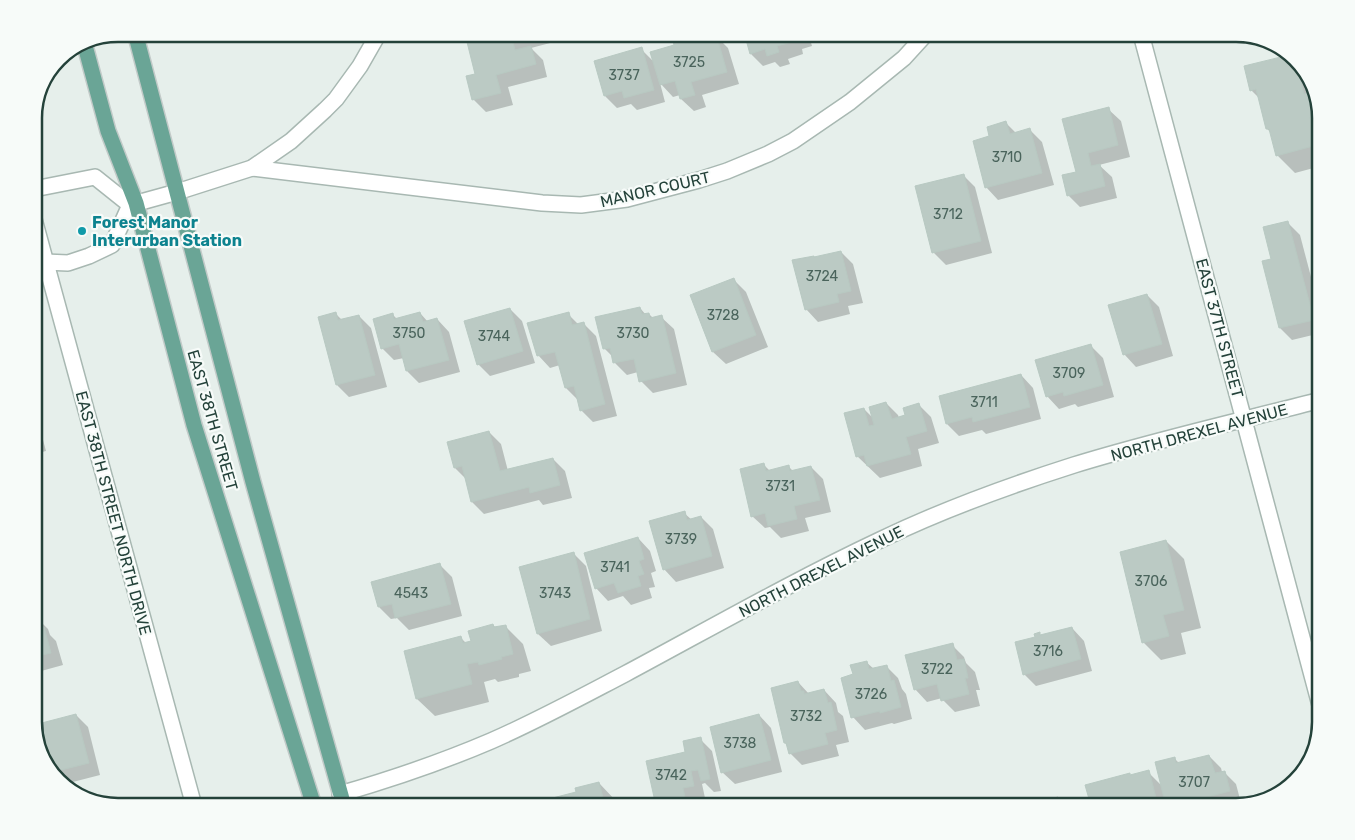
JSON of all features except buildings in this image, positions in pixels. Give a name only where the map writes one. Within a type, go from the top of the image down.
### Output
[{"type":"main road","name":"EAST 38TH STREET","points":[[138,42],[176,192],[261,510],[341,798]]},
{"type":"main road","name":"EAST 38TH STREET","points":[[86,50],[108,131],[133,204],[194,425],[308,798]]},
{"type":"street","points":[[43,263],[68,263],[112,245],[133,204],[252,168],[291,141],[336,99],[360,66],[374,42]]},
{"type":"street","name":"MANOR COURT","points":[[252,168],[542,203],[581,205],[628,198],[708,177],[741,166],[781,148],[850,102],[904,58],[920,42]]},
{"type":"street","name":"EAST 37TH STREET","points":[[1143,42],[1312,674]]},
{"type":"street","points":[[43,187],[95,177],[133,204]]},
{"type":"street","name":"EAST 38TH STREET NORTH DRIVE","points":[[43,274],[192,798]]},
{"type":"street","name":"NORTH DREXEL AVENUE","points":[[347,798],[524,726],[821,568],[935,516],[1004,489],[1074,465],[1312,402]]},
{"type":"place","name":"Forest Manor Interurban Station","points":[[82,231]]}]
